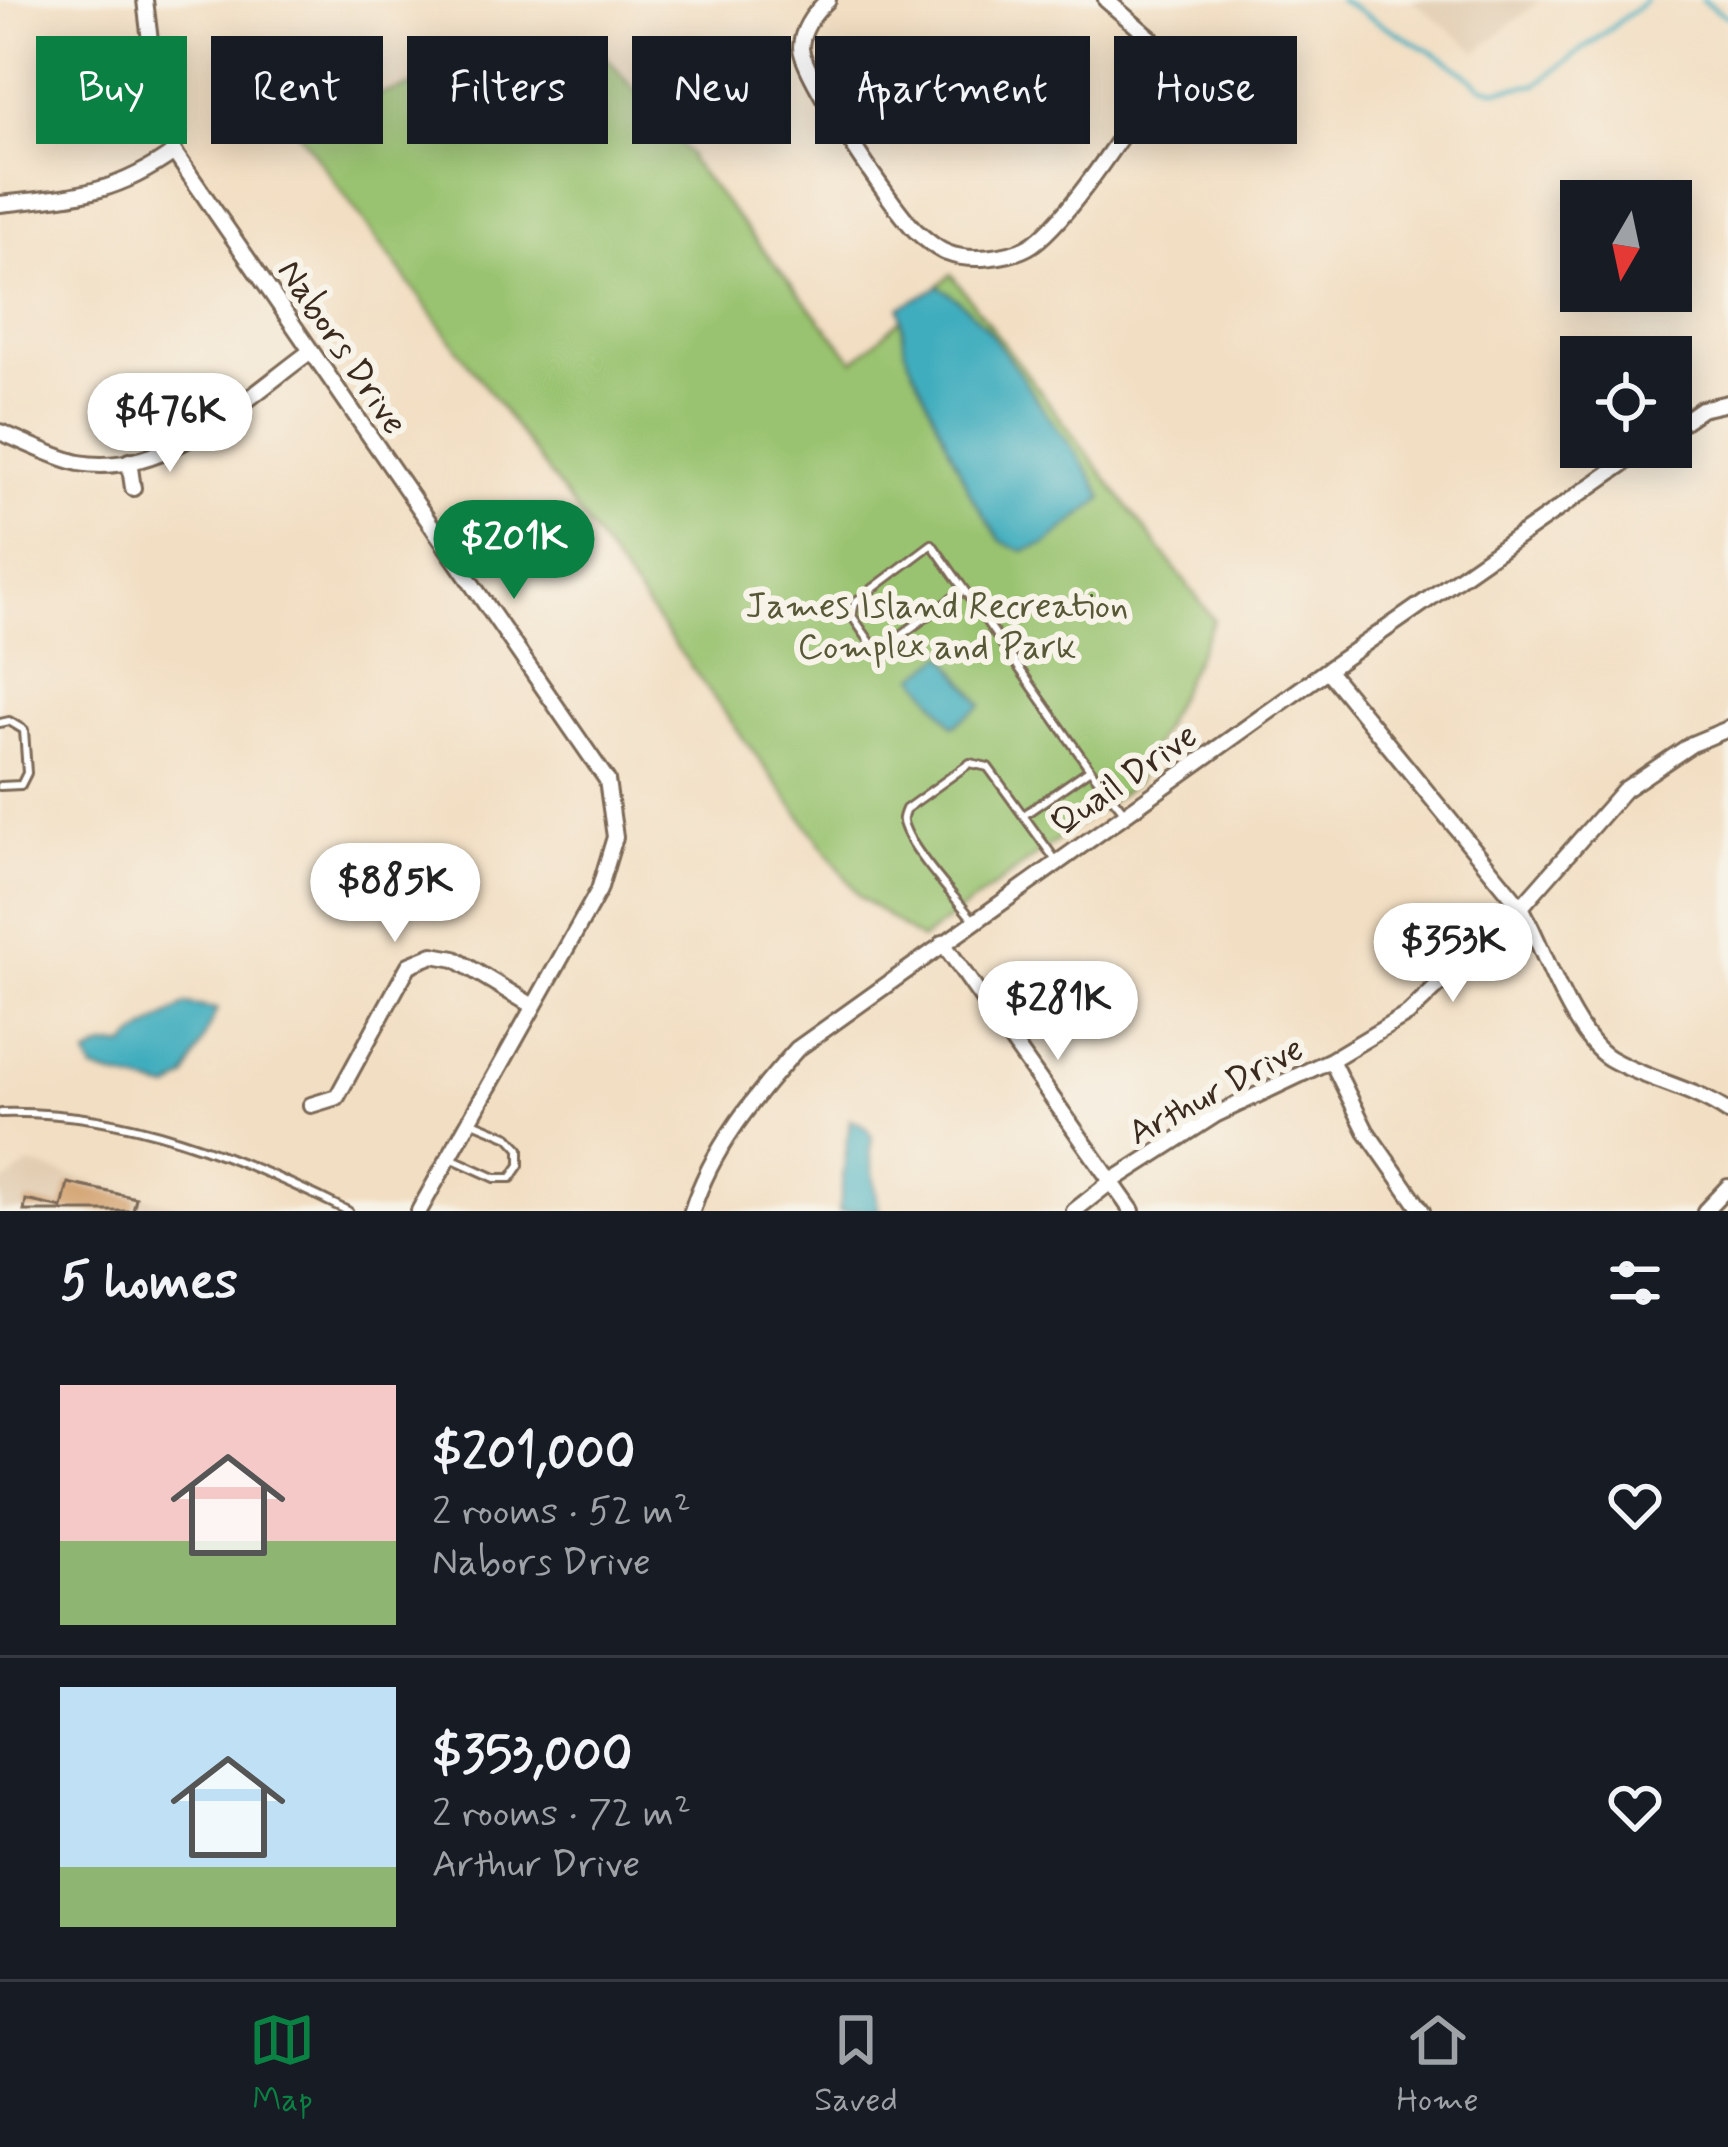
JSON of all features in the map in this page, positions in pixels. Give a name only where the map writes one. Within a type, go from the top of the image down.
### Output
[{"type":"street","name":"Nabors Drive","points":[[146,0],[158,106],[174,152],[607,780],[615,837],[599,890],[419,1211]]},
{"type":"street","points":[[828,0],[811,17],[801,47],[809,73],[916,231],[948,254],[988,258],[1028,247],[1060,218],[1114,142]]},
{"type":"street","points":[[1106,0],[1148,36]]},
{"type":"street","points":[[0,204],[116,187],[174,152]]},
{"type":"street","points":[[0,432],[78,462],[128,461],[168,449],[196,433],[311,351]]},
{"type":"street","points":[[1692,415],[1728,403]]},
{"type":"street","points":[[128,461],[133,488]]},
{"type":"street","name":"Quail Drive","points":[[692,1211],[747,1105],[797,1048],[1617,468]]},
{"type":"street","points":[[1327,670],[1521,907],[1573,1016],[1606,1056],[1728,1112]]},
{"type":"street","name":"Arthur Drive","points":[[1074,1211],[1215,1115],[1331,1060],[1408,1014],[1521,907],[1624,790],[1692,743],[1728,729]]},
{"type":"street","points":[[943,943],[1132,1211]]},
{"type":"street","points":[[311,1105],[337,1096],[409,965],[434,955],[455,959],[533,1006]]},
{"type":"street","points":[[1331,1060],[1366,1131],[1422,1211]]},
{"type":"street","points":[[1706,1211],[1728,1187]]},
{"type":"lane","points":[[964,590],[883,648],[873,646],[852,616],[855,602],[932,544],[1125,813]]},
{"type":"lane","points":[[0,723],[9,721],[24,730],[27,773],[21,785],[0,786]]},
{"type":"lane","points":[[974,921],[904,827],[906,809],[970,764],[979,763],[988,767],[1057,862]]},
{"type":"lane","points":[[1024,815],[1090,769]]},
{"type":"lane","points":[[2,1113],[53,1112],[116,1121],[240,1160],[291,1180],[348,1211]]},
{"type":"lane","points":[[449,1157],[495,1178],[511,1178],[520,1165],[520,1149],[509,1137],[470,1120]]},
{"type":"shaded area","points":[[1411,0],[1540,0],[1477,52]]},
{"type":"shaded area","points":[[29,1164],[194,1211],[0,1211],[0,1186]]},
{"type":"green space","name":"James Island Recreation Complex and Park","points":[[608,59],[632,87],[632,144],[681,144],[854,361],[951,274],[1214,620],[1136,783],[921,940],[860,897],[307,144],[383,144],[383,93],[407,87],[407,144],[608,144]]},
{"type":"water","points":[[939,286],[971,312],[998,344],[1103,498],[1046,544],[1023,551],[1001,541],[972,497],[905,351],[900,307]]},
{"type":"water","points":[[945,655],[982,705],[953,726],[916,676]]},
{"type":"water","points":[[186,1004],[217,1009],[186,1078],[170,1090],[93,1071],[87,1057],[92,1053],[126,1046]]},
{"type":"water","points":[[850,1119],[865,1126],[872,1137],[879,1211],[839,1211]]},
{"type":"building","points":[[68,1183],[136,1198],[133,1211],[24,1211],[26,1200],[62,1208]]},
{"type":"waterway","points":[[1339,0],[1451,63],[1483,87],[1496,90],[1536,85],[1647,0]]},
{"type":"waterway","points":[[1702,0],[1728,17]]}]
